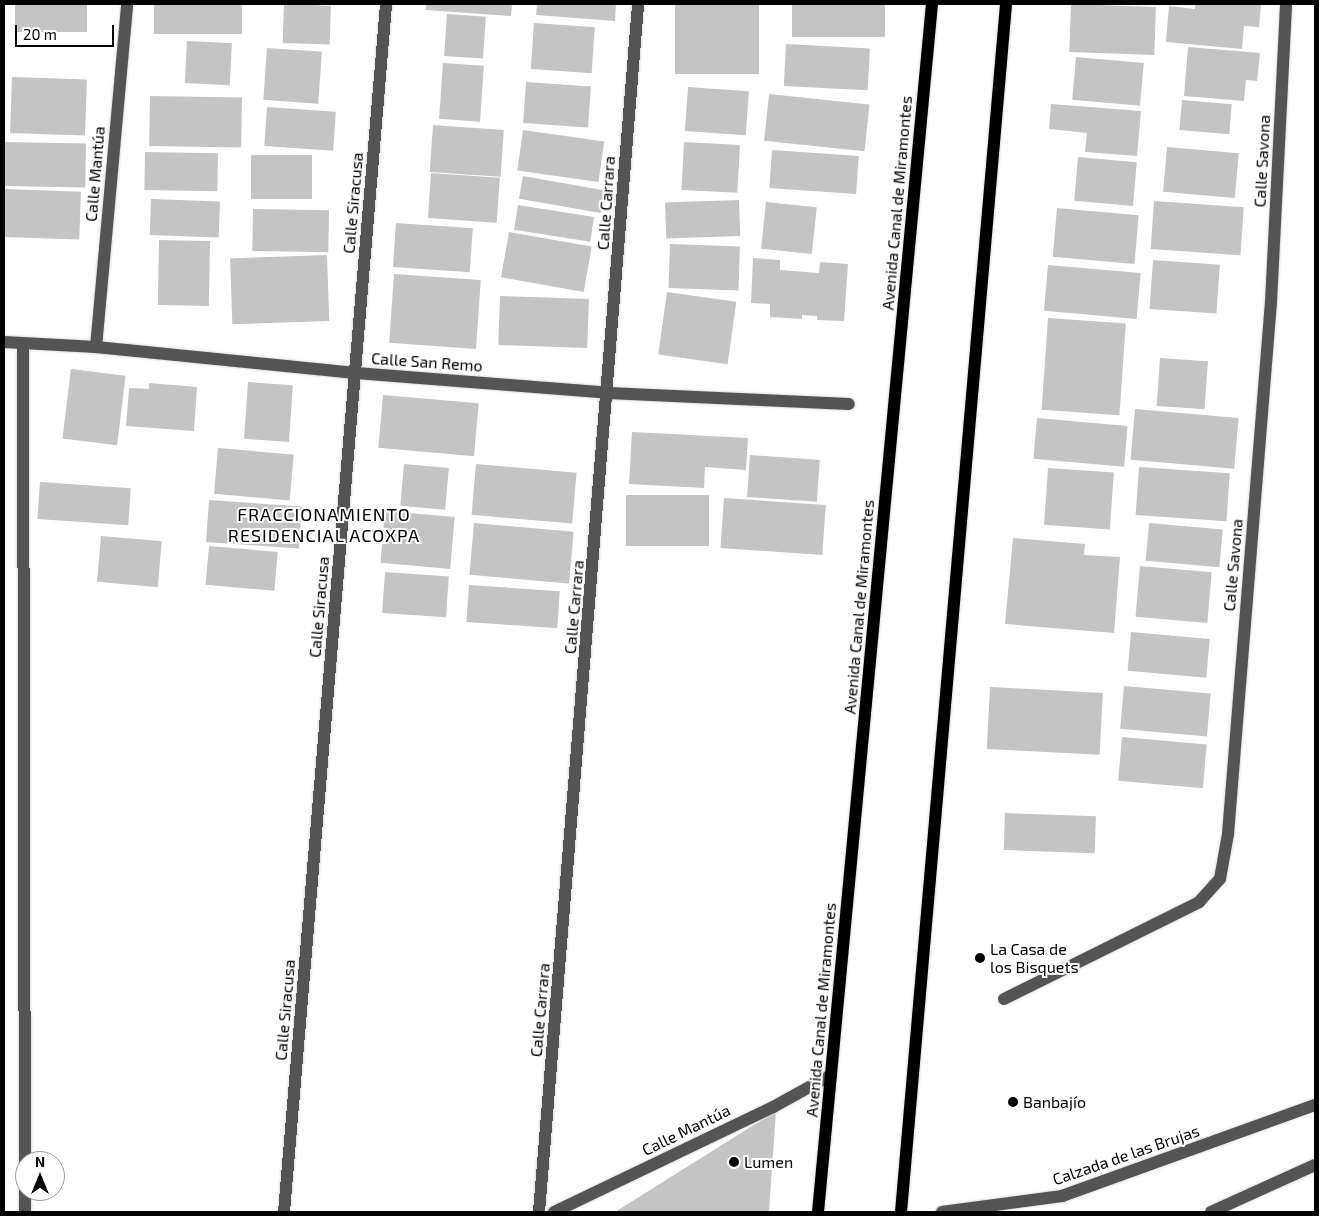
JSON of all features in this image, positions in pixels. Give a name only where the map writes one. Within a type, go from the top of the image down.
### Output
[{"type":"main road","name":"Avenida Canal de Miramontes","points":[[818,1212],[932,4]]},
{"type":"main road","points":[[901,1212],[1006,4]]},
{"type":"street","name":"Calle Mantúa","points":[[96,347],[127,4]]},
{"type":"street","name":"Calle Siracusa","points":[[284,1212],[386,4]]},
{"type":"street","name":"Calle Carrara","points":[[539,1212],[608,393],[638,4]]},
{"type":"street","name":"Calle Savona","points":[[1004,999],[1199,902],[1220,879],[1228,834],[1271,302],[1286,4]]},
{"type":"street","name":"Calle San Remo","points":[[4,342],[23,345],[96,347],[356,373],[608,393],[849,404]]},
{"type":"street","points":[[23,345],[25,1212]]},
{"type":"street","name":"Calle Mantúa","points":[[554,1212],[773,1107],[831,1075]]},
{"type":"street","name":"Calzada de las Brujas","points":[[942,1212],[1062,1196],[1312,1108]]},
{"type":"street","points":[[1211,1212],[1315,1165]]},
{"type":"building","points":[[15,4],[87,4],[87,32],[15,32]]},
{"type":"building","points":[[154,4],[242,4],[242,34],[154,34]]},
{"type":"building","points":[[284,4],[331,6],[330,45],[283,43]]},
{"type":"building","points":[[426,4],[512,4],[511,16],[426,10]]},
{"type":"building","points":[[537,4],[616,4],[615,21],[536,15]]},
{"type":"building","points":[[675,4],[759,4],[759,74],[675,74]]},
{"type":"building","points":[[792,4],[885,4],[885,37],[792,37]]},
{"type":"building","points":[[1071,4],[1156,7],[1154,55],[1069,52]]},
{"type":"building","points":[[1195,4],[1261,4],[1259,27],[1244,26],[1242,49],[1166,42],[1169,6],[1195,9]]},
{"type":"building","points":[[447,14],[486,17],[483,59],[444,56]]},
{"type":"building","points":[[534,23],[595,27],[592,73],[531,69]]},
{"type":"building","points":[[187,41],[232,43],[230,85],[185,83]]},
{"type":"building","points":[[786,44],[870,48],[868,90],[784,86]]},
{"type":"building","points":[[1188,47],[1260,53],[1257,81],[1246,80],[1244,101],[1184,96]]},
{"type":"building","points":[[267,48],[322,52],[318,104],[263,100]]},
{"type":"building","points":[[1076,57],[1144,63],[1140,106],[1072,100]]},
{"type":"building","points":[[443,63],[484,66],[480,122],[439,119]]},
{"type":"building","points":[[12,77],[87,80],[85,136],[10,133]]},
{"type":"building","points":[[526,82],[591,87],[588,127],[523,123]]},
{"type":"building","points":[[688,87],[749,91],[746,135],[685,131]]},
{"type":"building","points":[[769,94],[869,105],[865,151],[764,141]]},
{"type":"building","points":[[150,96],[242,98],[241,148],[149,146]]},
{"type":"building","points":[[1182,100],[1232,104],[1229,134],[1179,130]]},
{"type":"building","points":[[1051,104],[1141,111],[1137,156],[1085,152],[1087,133],[1049,129]]},
{"type":"building","points":[[267,107],[336,112],[333,151],[264,146]]},
{"type":"building","points":[[433,125],[504,130],[501,177],[430,172]]},
{"type":"building","points":[[523,130],[604,141],[598,182],[517,171]]},
{"type":"building","points":[[4,142],[86,143],[85,187],[4,186]]},
{"type":"building","points":[[684,142],[740,145],[737,193],[681,190]]},
{"type":"building","points":[[1167,147],[1239,153],[1235,198],[1163,192]]},
{"type":"building","points":[[772,150],[859,156],[856,194],[769,188]]},
{"type":"building","points":[[145,152],[218,153],[217,191],[144,190]]},
{"type":"building","points":[[251,155],[312,155],[312,199],[251,199]]},
{"type":"building","points":[[1078,157],[1137,162],[1133,206],[1074,201]]},
{"type":"building","points":[[431,173],[500,178],[497,223],[428,218]]},
{"type":"building","points":[[523,176],[605,190],[601,213],[519,199]]},
{"type":"building","points":[[5,189],[81,192],[79,240],[4,237]]},
{"type":"building","points":[[151,199],[220,201],[219,237],[150,235]]},
{"type":"building","points":[[739,200],[740,236],[666,239],[665,203]]},
{"type":"building","points":[[1154,201],[1244,207],[1240,255],[1151,249]]},
{"type":"building","points":[[766,202],[817,207],[812,254],[761,249]]},
{"type":"building","points":[[518,205],[594,217],[590,242],[514,230]]},
{"type":"building","points":[[1057,208],[1139,215],[1134,264],[1053,257]]},
{"type":"building","points":[[253,209],[329,210],[328,252],[252,251]]},
{"type":"building","points":[[396,223],[473,228],[470,272],[393,267]]},
{"type":"building","points":[[509,232],[592,247],[584,292],[501,277]]},
{"type":"building","points":[[159,240],[210,241],[209,306],[158,305]]},
{"type":"building","points":[[670,244],[740,246],[738,290],[668,288]]},
{"type":"building","points":[[327,255],[329,321],[232,324],[230,258]]},
{"type":"building","points":[[753,258],[780,260],[780,270],[819,273],[820,262],[848,264],[844,321],[817,320],[817,316],[802,315],[802,319],[770,317],[770,304],[751,303]]},
{"type":"building","points":[[1153,260],[1220,265],[1216,314],[1150,309]]},
{"type":"building","points":[[1048,265],[1141,273],[1137,319],[1044,311]]},
{"type":"building","points":[[394,274],[481,280],[476,349],[389,343]]},
{"type":"building","points":[[667,292],[736,302],[728,364],[658,354]]},
{"type":"building","points":[[500,296],[589,299],[587,348],[498,345]]},
{"type":"building","points":[[1048,318],[1126,323],[1119,415],[1042,410]]},
{"type":"building","points":[[1160,358],[1208,361],[1205,409],[1157,406]]},
{"type":"building","points":[[71,369],[126,376],[117,445],[62,438]]},
{"type":"building","points":[[248,382],[293,385],[289,442],[244,439]]},
{"type":"building","points":[[149,383],[197,387],[194,431],[126,426],[129,388],[149,389]]},
{"type":"building","points":[[383,395],[479,403],[474,456],[378,448]]},
{"type":"building","points":[[1135,409],[1239,418],[1234,469],[1131,460]]},
{"type":"building","points":[[1037,418],[1128,426],[1124,467],[1033,459]]},
{"type":"building","points":[[632,432],[748,438],[746,470],[705,467],[704,488],[629,484]]},
{"type":"building","points":[[218,448],[294,455],[290,500],[214,494]]},
{"type":"building","points":[[750,455],[820,460],[817,502],[747,497]]},
{"type":"building","points":[[404,464],[449,468],[445,510],[400,506]]},
{"type":"building","points":[[476,464],[577,473],[572,524],[472,515]]},
{"type":"building","points":[[1139,467],[1230,473],[1226,521],[1136,515]]},
{"type":"building","points":[[1048,468],[1114,473],[1110,529],[1044,525]]},
{"type":"building","points":[[40,482],[131,488],[128,525],[37,519]]},
{"type":"building","points":[[626,495],[709,495],[709,546],[626,546]]},
{"type":"building","points":[[724,498],[826,505],[822,555],[721,548]]},
{"type":"building","points":[[209,500],[302,506],[299,548],[206,542]]},
{"type":"building","points":[[385,511],[455,517],[450,569],[380,563]]},
{"type":"building","points":[[474,523],[574,532],[569,584],[469,575]]},
{"type":"building","points":[[1149,523],[1223,529],[1219,567],[1146,561]]},
{"type":"building","points":[[101,536],[162,541],[158,587],[97,582]]},
{"type":"building","points":[[1013,538],[1085,544],[1084,555],[1120,557],[1114,633],[1005,624]]},
{"type":"building","points":[[209,546],[278,552],[274,591],[206,585]]},
{"type":"building","points":[[1140,566],[1212,572],[1207,623],[1136,617]]},
{"type":"building","points":[[385,572],[449,576],[446,617],[382,613]]},
{"type":"building","points":[[469,585],[560,591],[557,628],[466,622]]},
{"type":"building","points":[[1131,632],[1210,639],[1206,678],[1128,671]]},
{"type":"building","points":[[1124,686],[1211,694],[1207,736],[1120,729]]},
{"type":"building","points":[[990,687],[1103,693],[1100,755],[987,749]]},
{"type":"building","points":[[1122,737],[1207,744],[1203,788],[1118,781]]},
{"type":"building","points":[[1005,813],[1096,816],[1095,853],[1004,850]]},
{"type":"building","name":"Lumen","points":[[776,1111],[769,1212],[615,1212]]},
{"type":"place","name":"La Casa de los Bisquets","points":[[980,958]]},
{"type":"place","name":"Banbajío","points":[[1013,1102]]},
{"type":"place","name":"Lumen","points":[[734,1162]]},
{"type":"district","name":"FRACCIONAMIENTO RESIDENCIAL ACOXPA","points":[[324,525]]}]
